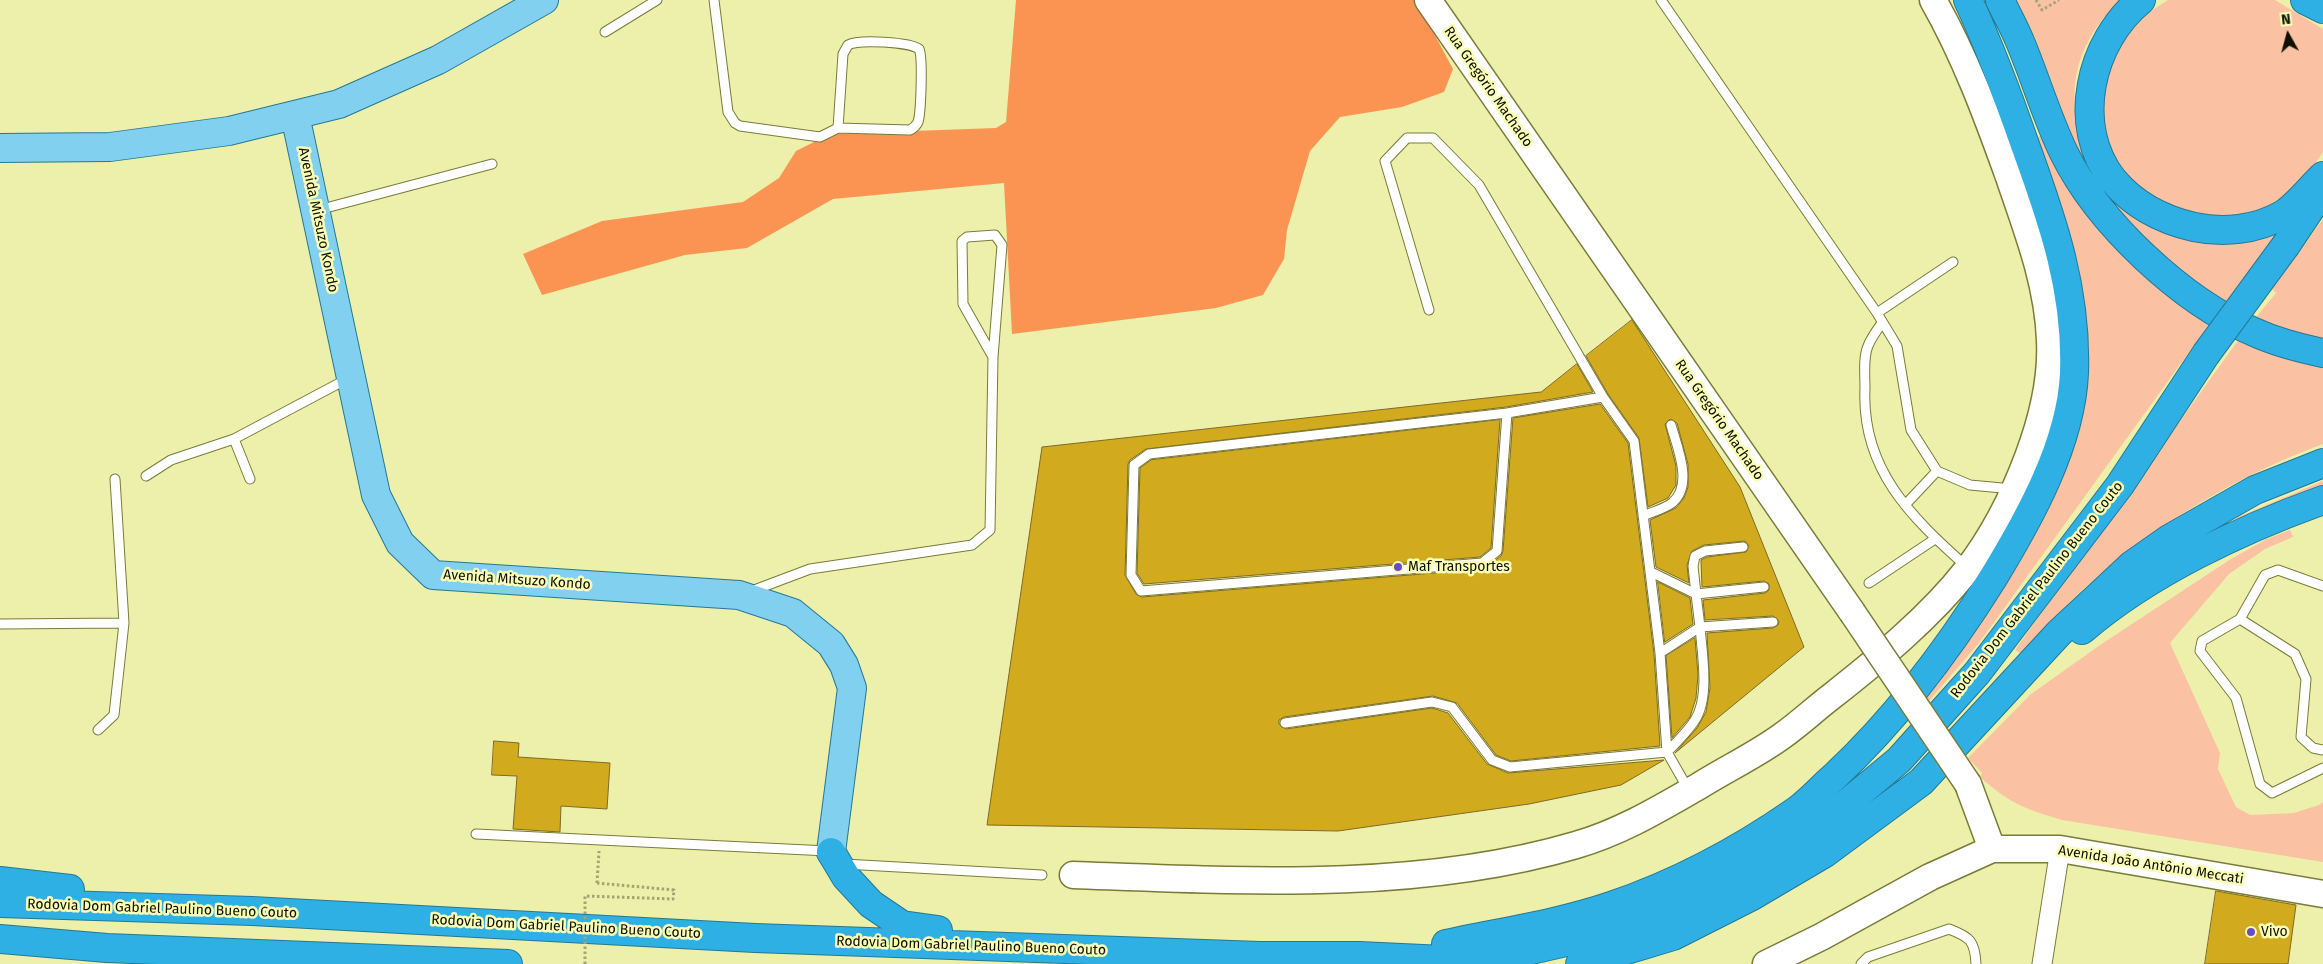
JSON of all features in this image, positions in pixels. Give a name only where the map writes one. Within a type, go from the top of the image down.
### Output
[{"type":"highway","points":[[1358,956],[1443,944],[1547,923],[1610,906],[1663,885],[1733,852],[1799,809],[1866,747],[1925,677],[1973,610],[2019,536],[2040,495],[2066,422],[2074,378],[2074,335],[2071,296],[2059,246],[2006,91],[1968,0]]},
{"type":"highway","points":[[2000,0],[2020,42],[2065,155],[2087,190],[2108,217],[2150,264],[2214,309],[2253,332],[2287,345],[2323,353]]},
{"type":"highway","points":[[2141,0],[2116,24],[2104,44],[2089,96],[2090,122],[2098,152],[2112,179],[2130,198],[2152,212],[2176,223],[2209,230],[2237,229],[2262,224],[2284,214],[2323,176]]},
{"type":"highway","points":[[2305,0],[2323,8]]},
{"type":"highway","name":"Rodovia Dom Gabriel Paulino Bueno Couto","points":[[0,903],[252,911],[754,938],[1260,956],[1358,956],[1444,960],[1531,950],[1601,934],[1668,910],[1739,876],[1817,828],[1899,760],[1977,673],[2120,484],[2206,354],[2323,191]]},
{"type":"highway","points":[[1580,964],[1673,936],[1752,896],[1825,853],[1921,782],[2066,626],[2132,565],[2184,530],[2255,490],[2323,463]]},
{"type":"highway","points":[[1981,718],[2086,628],[2122,600],[2221,542],[2284,514],[2323,500]]},
{"type":"highway","points":[[834,858],[846,877],[871,904],[902,925],[1083,950]]},
{"type":"highway","points":[[0,881],[252,911]]},
{"type":"highway","points":[[0,939],[107,948],[508,964]]},
{"type":"main road","points":[[0,148],[110,147],[229,131],[339,104],[438,60],[544,0]]},
{"type":"main road","name":"Rua Gregório Machado","points":[[1428,0],[1852,612],[1968,784],[1992,849]]},
{"type":"main road","points":[[1073,875],[1259,882],[1394,875],[1464,868],[1519,859],[1579,844],[1636,823],[1781,737],[1874,662],[1948,592],[1969,568],[1997,525],[2016,489],[2038,429],[2049,375],[2050,338],[2039,262],[1981,97],[1933,0]]},
{"type":"main road","name":"Avenida Mitsuzo Kondo","points":[[295,115],[376,495],[400,543],[433,575],[740,595],[793,613],[830,644],[844,665],[852,688],[834,858]]},
{"type":"main road","points":[[2221,542],[2323,514]]},
{"type":"main road","name":"Avenida João Antônio Meccati","points":[[1766,964],[1821,937],[1930,877],[1992,849],[2060,849],[2323,894]]},
{"type":"street","points":[[2042,964],[2060,849]]},
{"type":"lane","points":[[605,32],[657,0]]},
{"type":"lane","points":[[714,0],[728,112],[734,123],[740,126],[820,137],[838,128],[904,131],[914,128],[919,118],[922,59],[919,49],[910,45],[858,42],[848,45],[843,54],[838,128]]},
{"type":"lane","points":[[1661,0],[1877,313],[1897,346],[1911,430],[1936,470],[1970,485],[2016,489]]},
{"type":"lane","points":[[1429,310],[1385,161],[1407,138],[1433,138],[1479,185],[1604,397],[1634,441],[1660,652],[1667,752],[1690,791]]},
{"type":"lane","points":[[316,211],[492,164]]},
{"type":"lane","points":[[740,595],[810,569],[972,544],[990,530],[993,356],[1002,245],[995,235],[967,237],[962,242],[963,304],[993,356]]},
{"type":"lane","points":[[1877,313],[1953,262]]},
{"type":"lane","points":[[1882,323],[1867,348],[1864,403],[1867,432],[1880,470],[1904,505],[1935,538],[1969,568]]},
{"type":"lane","points":[[146,476],[171,460],[234,439],[352,376]]},
{"type":"lane","points":[[1507,413],[1497,551],[1482,563],[1141,590],[1131,575],[1134,465],[1149,454],[1507,413],[1604,397]]},
{"type":"lane","points":[[1643,516],[1673,502],[1682,486],[1684,473],[1671,425]]},
{"type":"lane","points":[[234,439],[250,479]]},
{"type":"lane","points":[[1904,505],[1936,470]]},
{"type":"lane","points":[[98,730],[114,716],[124,623],[115,479]]},
{"type":"lane","points":[[1869,583],[1935,538]]},
{"type":"lane","points":[[1284,723],[1432,702],[1452,707],[1492,760],[1510,767],[1667,752],[1696,719],[1703,700],[1700,628],[1692,566],[1696,556],[1705,551],[1743,547]]},
{"type":"lane","points":[[2323,586],[2278,570],[2265,575],[2240,619],[2202,641],[2200,651],[2236,698],[2260,784],[2272,793],[2323,768]]},
{"type":"lane","points":[[1650,572],[1696,594],[1764,587]]},
{"type":"lane","points":[[2240,619],[2295,654],[2306,679],[2301,737],[2313,748],[2323,750]]},
{"type":"lane","points":[[1660,652],[1700,628],[1773,622]]},
{"type":"lane","points":[[0,624],[124,623]]},
{"type":"lane","points":[[476,834],[600,841],[1042,875]]},
{"type":"lane","points":[[1861,964],[1868,957],[1949,929],[1967,936],[1975,950],[1976,964]]},
{"type":"path","points":[[2036,0],[2042,10],[2059,0]]},
{"type":"path","points":[[585,964],[585,896],[673,899],[674,890],[596,883],[600,841]]},
{"type":"shaded area","points":[[1016,0],[1416,0],[1453,69],[1444,92],[1402,107],[1340,117],[1310,151],[1287,230],[1284,259],[1263,295],[1216,308],[1012,334],[1004,183],[833,199],[747,248],[685,255],[542,295],[523,254],[602,221],[743,202],[779,178],[796,151],[830,134],[996,128],[1006,122]]},
{"type":"shaded area","points":[[2012,0],[2121,0],[2099,23],[2083,52],[2075,83],[2075,99],[2077,115],[2082,125],[2146,220],[2287,221],[2224,307],[2203,293],[2163,260],[2127,223],[2096,182],[2082,161],[2062,122]]},
{"type":"shaded area","points":[[2168,0],[2275,0],[2323,29],[2323,152],[2305,179],[2285,201],[2231,221],[2155,206],[2116,166],[2100,121],[2099,95],[2116,44],[2143,16]]},
{"type":"shaded area","points":[[2041,135],[2114,244],[2142,274],[2210,323],[1979,643],[1929,701],[1922,693],[2056,478],[2036,139]]},
{"type":"shaded area","points":[[2323,219],[2323,344],[2253,321],[2276,293],[2272,289]]},
{"type":"shaded area","points":[[2242,335],[2323,362],[2323,444],[2255,473],[2189,510],[2157,531],[2098,576],[2065,607],[2022,654],[2015,650]]},
{"type":"shaded area","points":[[2323,481],[2323,487],[2238,521],[2236,518]]},
{"type":"shaded area","points":[[2290,530],[2293,537],[2265,549],[2229,574],[2170,643],[2220,753],[2218,769],[2236,807],[2250,815],[2294,813],[2323,802],[2323,862],[2062,820],[2018,804],[1980,777],[1982,773],[1968,758],[2031,694],[2103,643],[2231,559],[2267,539]]},
{"type":"building","points":[[1632,320],[1740,487],[1804,647],[1675,753],[1697,728],[1706,712],[1710,688],[1707,633],[1773,628],[1778,625],[1779,621],[1773,616],[1705,620],[1703,600],[1765,593],[1769,590],[1769,584],[1764,581],[1702,587],[1701,560],[1707,557],[1746,552],[1749,546],[1745,541],[1704,545],[1692,551],[1687,565],[1689,583],[1656,567],[1650,520],[1676,508],[1684,498],[1688,487],[1688,464],[1677,423],[1670,419],[1665,424],[1676,466],[1676,485],[1668,498],[1648,507],[1639,438],[1608,394],[1586,356]]},
{"type":"building","name":"Maf Transportes","points":[[1577,364],[1593,392],[1506,407],[1146,449],[1130,460],[1128,464],[1125,575],[1136,594],[1142,597],[1483,569],[1501,556],[1503,551],[1513,418],[1600,404],[1628,443],[1654,654],[1660,746],[1511,761],[1496,755],[1457,703],[1433,696],[1284,717],[1279,720],[1279,724],[1286,729],[1432,708],[1448,713],[1487,764],[1508,773],[1664,760],[1621,785],[1529,804],[1338,831],[987,825],[1042,447],[1541,392]]},
{"type":"building","points":[[1500,420],[1491,548],[1480,557],[1144,584],[1137,573],[1140,468],[1151,460]]},
{"type":"building","points":[[1658,582],[1690,598],[1693,624],[1665,642]]},
{"type":"building","points":[[1695,638],[1698,675],[1696,698],[1690,717],[1672,738],[1666,656]]},
{"type":"building","points":[[494,741],[519,743],[518,757],[610,763],[607,809],[561,806],[560,832],[513,829],[517,776],[492,775]]},
{"type":"building","name":"Vivo","points":[[2216,891],[2296,905],[2288,964],[2205,964]]},
{"type":"place","name":"Maf Transportes","points":[[1398,567]]},
{"type":"place","name":"Vivo","points":[[2251,932]]}]
